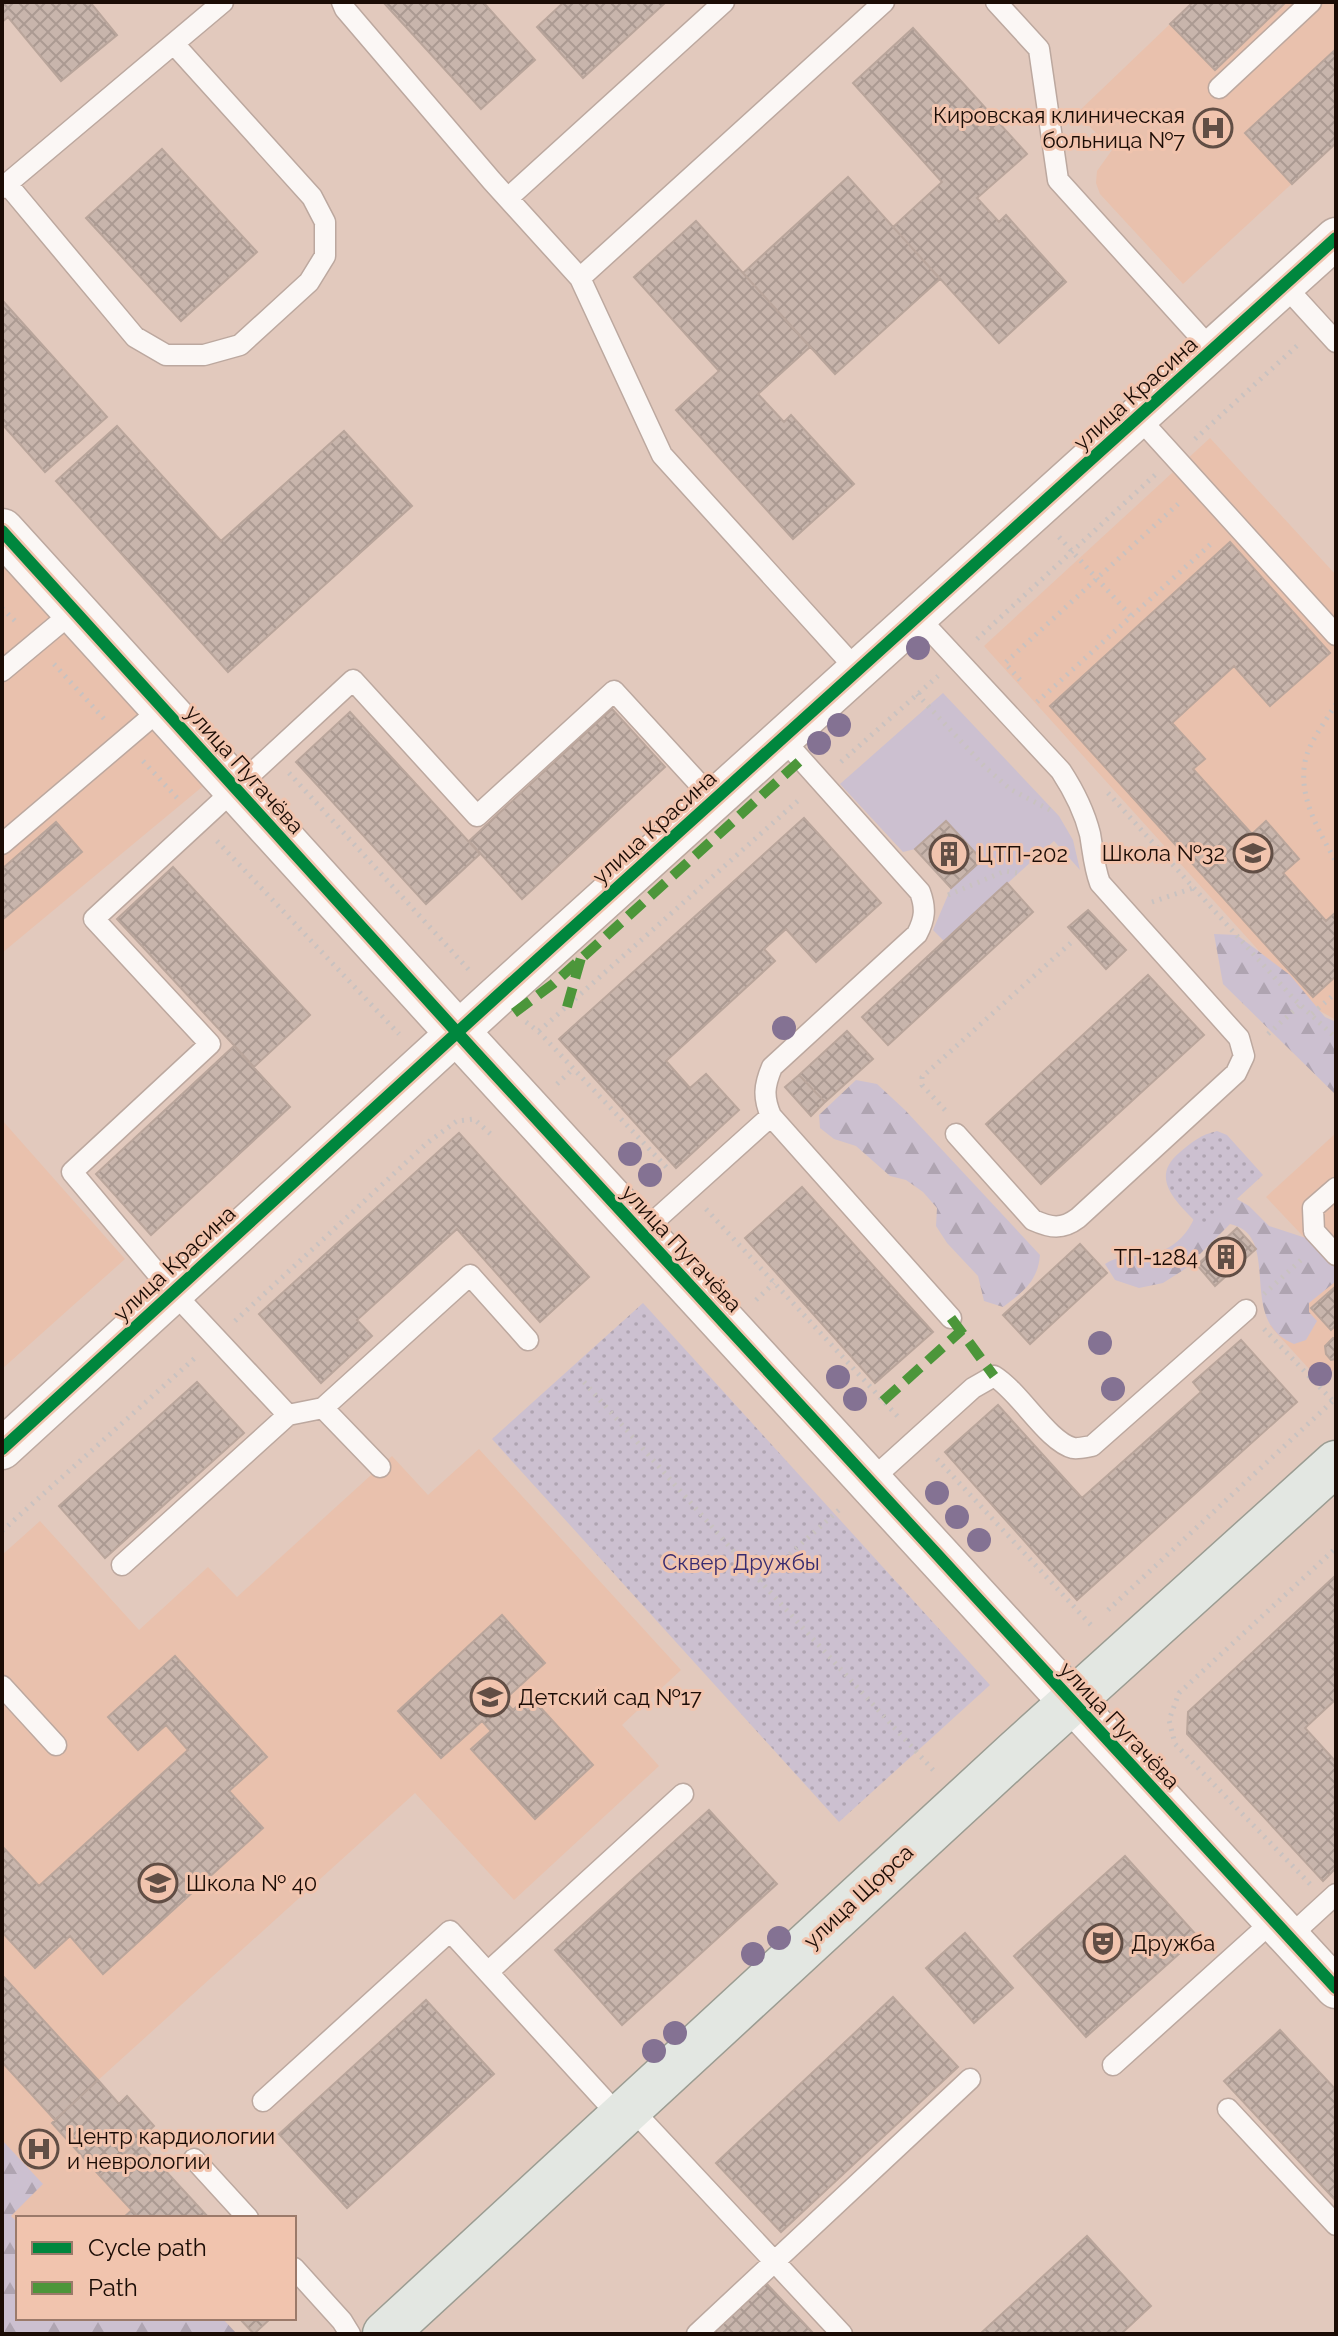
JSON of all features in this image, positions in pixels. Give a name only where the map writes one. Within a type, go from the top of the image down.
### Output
[{"type":"main road","name":"улица Щорса","points":[[385,2334],[1071,1701],[1336,1463]]},
{"type":"street","name":"улица Красина","points":[[2,1449],[457,1032],[1336,238]]},
{"type":"street","name":"улица Пугачёва","points":[[2,531],[641,1233],[857,1493],[1071,1701],[1336,1988]]},
{"type":"lane","points":[[174,44],[312,197],[325,222],[325,256],[309,282],[240,345],[204,355],[166,355],[135,337],[5,186],[223,2]]},
{"type":"lane","points":[[342,2],[580,278],[662,455],[857,670]]},
{"type":"lane","points":[[508,198],[724,2]]},
{"type":"lane","points":[[580,278],[884,2]]},
{"type":"lane","points":[[996,2],[1039,49],[1058,180],[1212,350]]},
{"type":"lane","points":[[1219,88],[1311,2]]},
{"type":"lane","points":[[1284,285],[1336,342]]},
{"type":"lane","points":[[1138,417],[1336,635]]},
{"type":"lane","points":[[2,671],[74,611]]},
{"type":"lane","points":[[917,616],[1061,771],[1077,796],[1089,832],[1100,883],[1239,1038],[1244,1056],[1236,1073],[1064,1228],[1033,1220],[955,1127]]},
{"type":"lane","points":[[288,1415],[172,1291],[72,1172],[210,1044],[94,919],[353,680],[477,816],[614,691],[714,800]]},
{"type":"lane","points":[[2,844],[162,708]]},
{"type":"lane","points":[[782,738],[920,892],[924,920],[917,934],[772,1067],[764,1085],[765,1101],[771,1116],[951,1318]]},
{"type":"lane","points":[[641,1233],[771,1116]]},
{"type":"lane","points":[[1329,1248],[1314,1231],[1313,1208],[1336,1188]]},
{"type":"lane","points":[[122,1565],[288,1415],[323,1408],[470,1275],[528,1340]]},
{"type":"lane","points":[[857,1493],[973,1388],[994,1376],[1009,1385],[1058,1440],[1074,1448],[1092,1446],[1246,1310]]},
{"type":"lane","points":[[323,1408],[380,1467]]},
{"type":"lane","points":[[2,1686],[56,1745]]},
{"type":"lane","points":[[488,1972],[683,1794]]},
{"type":"lane","points":[[1113,2065],[1282,1929],[1332,1898]]},
{"type":"lane","points":[[263,2101],[450,1931],[842,2334]]},
{"type":"lane","points":[[697,2334],[970,2079]]},
{"type":"lane","points":[[1228,2109],[1336,2225]]},
{"type":"lane","points":[[194,2159],[246,2216]]},
{"type":"lane","points":[[296,2270],[350,2334]]},
{"type":"path","points":[[1022,682],[1005,663],[1200,484]]},
{"type":"path","points":[[1031,708],[1234,523]]},
{"type":"path","points":[[1054,532],[1131,616]]},
{"type":"path","points":[[1030,691],[1039,700]]},
{"type":"path","points":[[917,694],[984,766],[1010,789],[1089,832]]},
{"type":"path","points":[[1336,704],[1308,753],[1304,795],[1336,862]]},
{"type":"path","points":[[1102,786],[1300,1005],[1336,1038]]},
{"type":"path","points":[[924,905],[1005,871],[1018,873]]},
{"type":"path","points":[[1125,913],[1193,888]]},
{"type":"path","points":[[955,1127],[922,1085],[922,1077],[1074,940]]},
{"type":"path","points":[[1312,1014],[1336,993]]},
{"type":"path","points":[[1244,1056],[1300,1005]]},
{"type":"path","points":[[2,1531],[427,1143],[457,1121],[474,1119],[497,1140]]},
{"type":"path","points":[[1329,1248],[1246,1310],[1333,1401]]},
{"type":"path","points":[[584,1382],[934,1771]]},
{"type":"path","points":[[760,1581],[857,1493]]},
{"type":"path","points":[[1332,1898],[1175,1744],[1169,1720],[1179,1693],[1336,1548]]},
{"type":"shaded area","name":"Кировская клиническая больница №7","points":[[1193,2],[1336,2],[1336,143],[1183,284],[1100,194],[1096,183],[1097,171],[1112,150],[1077,113]]},
{"type":"shaded area","name":"Школа №32","points":[[1210,438],[1336,575],[1336,1020],[1306,1003],[984,646]]},
{"type":"shaded area","points":[[2,558],[208,782],[2,953]]},
{"type":"shaded area","points":[[2,1120],[125,1259],[2,1369]]},
{"type":"shaded area","points":[[1336,1133],[1336,1368],[1321,1382],[1270,1326],[1333,1268],[1266,1197]]},
{"type":"shaded area","points":[[479,1449],[681,1670],[622,1725],[659,1766],[514,1900],[415,1793],[52,2122],[132,2210],[125,2216],[16,2216],[16,2320],[224,2320],[237,2334],[2,2334],[2,1555],[40,1521],[139,1630],[208,1567],[237,1597],[392,1456],[428,1495]]},
{"type":"green space","points":[[943,693],[1059,816],[1073,840],[1080,870],[1054,841],[944,941],[933,930],[951,888],[982,859],[946,821],[915,849],[903,852],[840,784]]},
{"type":"green space","points":[[1214,934],[1237,935],[1290,975],[1325,1017],[1336,1022],[1336,1095],[1223,984]]},
{"type":"green space","points":[[856,1080],[877,1084],[905,1110],[1040,1255],[1033,1279],[1003,1307],[984,1301],[978,1276],[947,1243],[936,1226],[937,1208],[923,1192],[906,1180],[890,1176],[856,1146],[834,1139],[820,1128],[819,1115]]},
{"type":"green space","points":[[1217,1131],[1227,1135],[1263,1175],[1203,1230],[1171,1193],[1166,1174],[1179,1153],[1201,1137]]},
{"type":"green space","points":[[1206,1181],[1249,1206],[1269,1226],[1306,1238],[1330,1255],[1336,1264],[1335,1282],[1309,1303],[1309,1312],[1317,1321],[1306,1340],[1294,1344],[1277,1333],[1267,1317],[1262,1299],[1254,1245],[1246,1232],[1230,1224],[1185,1269],[1163,1283],[1139,1288],[1115,1280],[1105,1264],[1120,1258],[1161,1251],[1182,1237],[1195,1218]]},
{"type":"green space","name":"Сквер Дружбы","points":[[643,1303],[990,1685],[839,1822],[492,1439]]},
{"type":"green space","points":[[2,2140],[43,2184],[11,2216],[16,2221],[16,2320],[224,2320],[237,2334],[2,2334]]},
{"type":"building","points":[[2,2],[90,2],[117,35],[61,81],[8,17],[2,22]]},
{"type":"building","points":[[383,2],[483,2],[535,60],[481,109]]},
{"type":"building","points":[[564,2],[666,2],[583,78],[537,27]]},
{"type":"building","points":[[1193,2],[1286,2],[1215,70],[1170,24]]},
{"type":"building","points":[[913,28],[1027,154],[977,198],[999,222],[1006,215],[1066,282],[999,343],[893,227],[942,182],[853,83]]},
{"type":"building","points":[[1336,49],[1336,143],[1292,184],[1245,133]]},
{"type":"building","points":[[162,149],[257,252],[181,321],[86,218]]},
{"type":"building","points":[[848,177],[940,279],[835,374],[743,273]]},
{"type":"building","points":[[696,221],[810,347],[758,394],[784,422],[791,415],[854,484],[793,539],[676,410],[719,371],[634,277]]},
{"type":"building","points":[[2,300],[107,417],[45,472],[2,424]]},
{"type":"building","points":[[117,426],[221,541],[344,431],[412,506],[228,672],[56,481]]},
{"type":"building","points":[[1230,542],[1330,653],[1270,706],[1234,666],[1172,723],[1205,759],[1193,769],[1252,834],[1266,821],[1299,859],[1283,873],[1326,921],[1336,912],[1336,976],[1313,997],[1050,706]]},
{"type":"building","points":[[612,709],[665,767],[522,899],[469,841]]},
{"type":"building","points":[[350,712],[480,854],[426,904],[296,762]]},
{"type":"building","points":[[804,818],[881,903],[816,962],[786,929],[764,949],[775,961],[666,1061],[690,1088],[706,1074],[739,1110],[676,1168],[559,1039]]},
{"type":"building","name":"ЦТП-202","points":[[946,821],[982,860],[951,888],[915,849]]},
{"type":"building","points":[[56,822],[82,852],[2,920],[2,869]]},
{"type":"building","points":[[173,867],[310,1015],[254,1067],[117,919]]},
{"type":"building","points":[[1007,883],[1033,912],[888,1045],[862,1017]]},
{"type":"building","points":[[1088,910],[1126,950],[1106,969],[1068,927]]},
{"type":"building","points":[[1148,975],[1204,1035],[1041,1184],[986,1124]]},
{"type":"building","points":[[847,1031],[873,1059],[825,1102],[799,1075]]},
{"type":"building","points":[[234,1046],[290,1107],[151,1235],[96,1174]]},
{"type":"building","points":[[799,1075],[825,1102],[811,1116],[785,1087]]},
{"type":"building","points":[[459,1133],[589,1277],[540,1322],[457,1229],[357,1320],[372,1336],[321,1383],[259,1314]]},
{"type":"building","points":[[802,1187],[933,1332],[875,1383],[745,1238]]},
{"type":"building","name":"ТП-1284","points":[[1237,1228],[1256,1249],[1215,1286],[1197,1265]]},
{"type":"building","points":[[1080,1244],[1107,1273],[1030,1344],[1003,1315]]},
{"type":"building","points":[[1336,1286],[1336,1325],[1331,1330],[1311,1308]]},
{"type":"building","points":[[1333,1338],[1336,1339],[1336,1359],[1331,1360],[1325,1346]]},
{"type":"building","points":[[1241,1340],[1297,1402],[1077,1600],[945,1452],[998,1405],[1082,1498],[1201,1392],[1193,1382]]},
{"type":"building","points":[[197,1382],[244,1433],[105,1558],[59,1506]]},
{"type":"building","points":[[1336,1575],[1336,1699],[1305,1728],[1336,1762],[1336,1868],[1323,1881],[1187,1734],[1188,1712]]},
{"type":"building","points":[[502,1615],[545,1663],[504,1700],[513,1710],[529,1695],[593,1765],[535,1819],[471,1749],[491,1731],[482,1721],[441,1758],[398,1711]]},
{"type":"building","points":[[175,1656],[267,1757],[229,1791],[263,1828],[103,1974],[70,1936],[35,1968],[2,1932],[2,1846],[39,1886],[188,1750],[166,1725],[138,1750],[108,1717]]},
{"type":"building","points":[[709,1810],[777,1884],[622,2025],[555,1950]]},
{"type":"building","points":[[1125,1856],[1198,1937],[1086,2037],[1014,1956]]},
{"type":"building","points":[[965,1933],[1013,1988],[974,2023],[926,1968]]},
{"type":"building","points":[[2,1975],[98,2080],[55,2120],[2,2062]]},
{"type":"building","points":[[893,1997],[958,2067],[781,2232],[716,2163]]},
{"type":"building","points":[[426,2000],[494,2074],[347,2208],[279,2134]]},
{"type":"building","points":[[1280,2030],[1336,2090],[1336,2201],[1224,2081]]},
{"type":"building","points":[[98,2080],[119,2104],[127,2096],[154,2126],[100,2176],[52,2123]]},
{"type":"building","points":[[138,2141],[207,2216],[137,2216],[100,2176]]},
{"type":"building","points":[[1087,2236],[1151,2306],[1121,2334],[980,2334]]},
{"type":"building","points":[[766,2283],[814,2334],[712,2334]]},
{"type":"building","points":[[241,2320],[269,2320],[254,2334]]},
{"type":"marked path","points":[[514,1013],[553,984],[801,760]]},
{"type":"marked path","points":[[567,1007],[581,958]]},
{"type":"marked path","points":[[951,1318],[994,1376]]},
{"type":"marked path","points":[[883,1401],[962,1330]]},
{"type":"cycle path","points":[[2,1449],[495,998],[1336,238]]},
{"type":"cycle path","points":[[2,531],[474,1051],[1336,1988]]},
{"type":"place","name":"Кировская клиническая больница №7","points":[[1213,128]]},
{"type":"place","name":"Школа №32","points":[[1253,853]]},
{"type":"place","name":"ЦТП-202","points":[[949,854]]},
{"type":"place","name":"ТП-1284","points":[[1226,1257]]},
{"type":"place","name":"Детский сад №17","points":[[490,1697]]},
{"type":"place","name":"Школа № 40","points":[[158,1883]]},
{"type":"place","name":"Дружба","points":[[1103,1943]]},
{"type":"place","name":"Центр кардиологии и неврологии","points":[[39,2149]]}]
